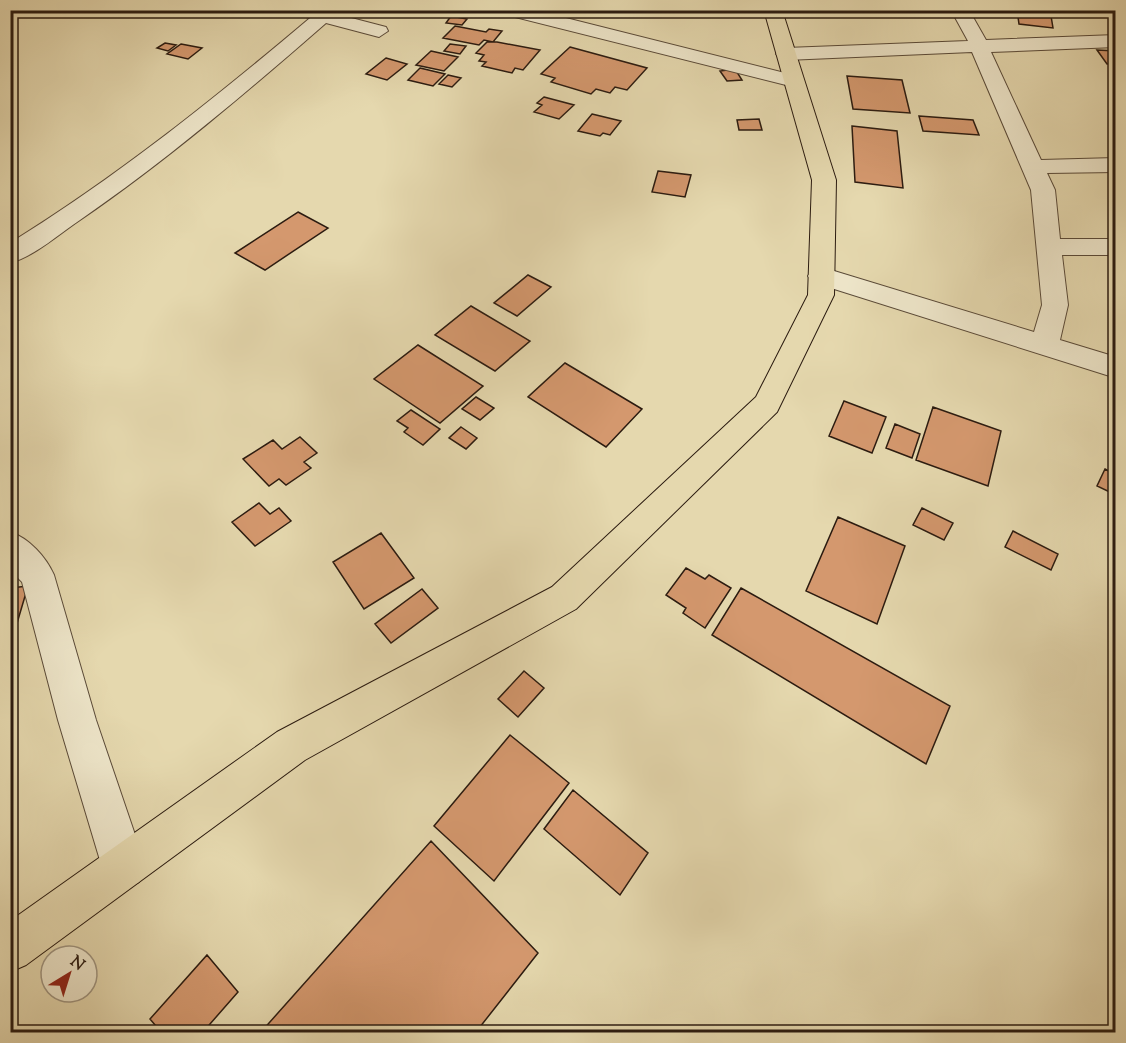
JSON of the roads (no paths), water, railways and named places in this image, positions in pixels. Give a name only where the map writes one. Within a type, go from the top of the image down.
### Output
[{"type":"main road","points":[[10,950],[291,746],[564,598],[767,404],[821,295],[824,180],[773,10]]},
{"type":"street","points":[[508,10],[700,56],[790,68],[979,46],[1116,41]]},
{"type":"street","points":[[960,10],[979,46],[1043,190],[1055,305],[1046,344]]},
{"type":"street","points":[[10,255],[61,224],[211,110],[318,12],[379,31]]},
{"type":"street","points":[[1033,167],[1116,165]]},
{"type":"street","points":[[1049,247],[1116,247]]},
{"type":"street","points":[[821,276],[1046,344],[1116,368]]},
{"type":"street","points":[[10,546],[37,575],[77,720],[124,867]]}]
